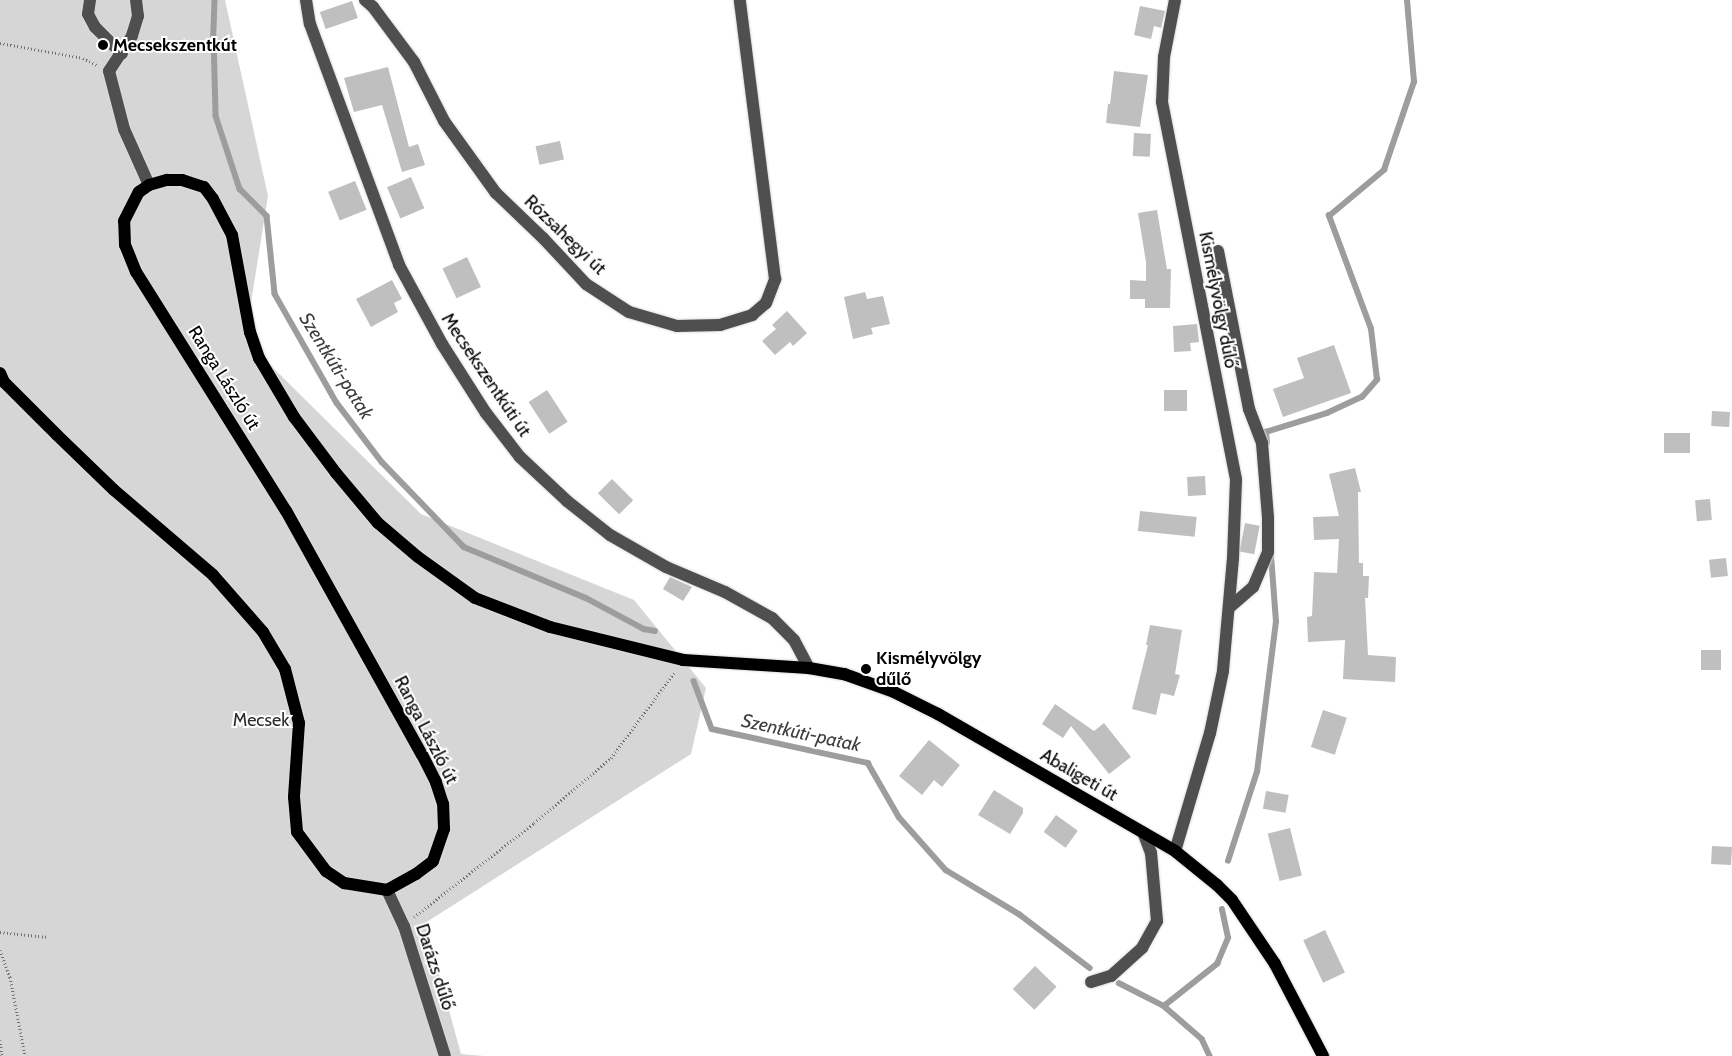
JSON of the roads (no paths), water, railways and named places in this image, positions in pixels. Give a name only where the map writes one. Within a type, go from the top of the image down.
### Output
[{"type":"main road","name":"Abaligeti út","points":[[149,185],[167,180],[182,180],[204,187],[213,199],[232,235],[250,332],[259,358],[294,417],[336,473],[378,523],[418,558],[475,598],[550,627],[683,660],[809,668],[844,674],[894,692],[996,747],[1176,852],[1217,885],[1236,906],[1275,964],[1323,1056]]},
{"type":"main road","name":"Ranga László út","points":[[149,185],[139,192],[124,221],[125,245],[136,272],[286,511],[436,782],[443,804],[444,829],[433,861],[416,874],[387,890]]},
{"type":"main road","points":[[0,373],[4,382],[114,490],[213,575],[263,632],[285,669],[299,723],[294,797],[297,832],[326,871],[344,883],[387,890]]},
{"type":"street","points":[[90,0],[88,14],[95,27],[122,54]]},
{"type":"street","points":[[136,0],[138,16],[132,36],[122,54],[109,71],[124,129],[149,185]]},
{"type":"street","name":"Mecsekszentkúti út","points":[[306,0],[310,24],[399,265],[442,344],[486,413],[520,457],[567,502],[610,535],[666,567],[725,592],[772,618],[794,640],[809,668]]},
{"type":"street","name":"Rózsahegyi út","points":[[365,0],[373,6],[414,62],[444,121],[496,193],[543,238],[586,284],[629,312],[677,326],[720,325],[752,315],[766,303],[775,279],[740,0]]},
{"type":"street","name":"Kismélyvölgy dűlő","points":[[1175,0],[1164,58],[1162,102],[1236,480],[1229,608],[1223,671],[1210,733],[1176,852]]},
{"type":"street","name":"Kismélyvölgy dűlő","points":[[1218,251],[1249,409],[1262,443],[1268,517],[1268,552],[1253,587],[1229,608]]},
{"type":"street","points":[[1091,982],[1111,976],[1142,948],[1157,921],[1151,853],[1143,832]]},
{"type":"street","name":"Darázs dűlő","points":[[387,890],[404,926],[445,1056]]},
{"type":"waterway","name":"Szentkúti-patak","points":[[215,0],[216,116],[240,189],[267,216],[275,294],[337,403],[382,462],[464,547],[586,598],[644,629],[655,631]]},
{"type":"waterway","points":[[1267,443],[1266,432],[1327,413],[1362,397],[1377,380],[1371,329],[1329,216],[1384,170],[1414,82],[1407,0]]},
{"type":"waterway","points":[[1228,861],[1257,772],[1276,622],[1271,556]]},
{"type":"waterway","name":"Szentkúti-patak","points":[[694,681],[712,729],[868,763],[899,817],[946,870],[1019,914],[1090,968]]},
{"type":"waterway","points":[[1164,1006],[1217,964],[1228,938],[1222,910]]},
{"type":"waterway","name":"Szentkúti-patak","points":[[1119,983],[1164,1006],[1202,1039],[1210,1056]]},
{"type":"place","name":"Mecsekszentkút","points":[[103,45]]},
{"type":"place","name":"Kismélyvölgy dűlő","points":[[866,669]]},
{"type":"park label","name":"Mecsek","points":[[261,720]]}]
